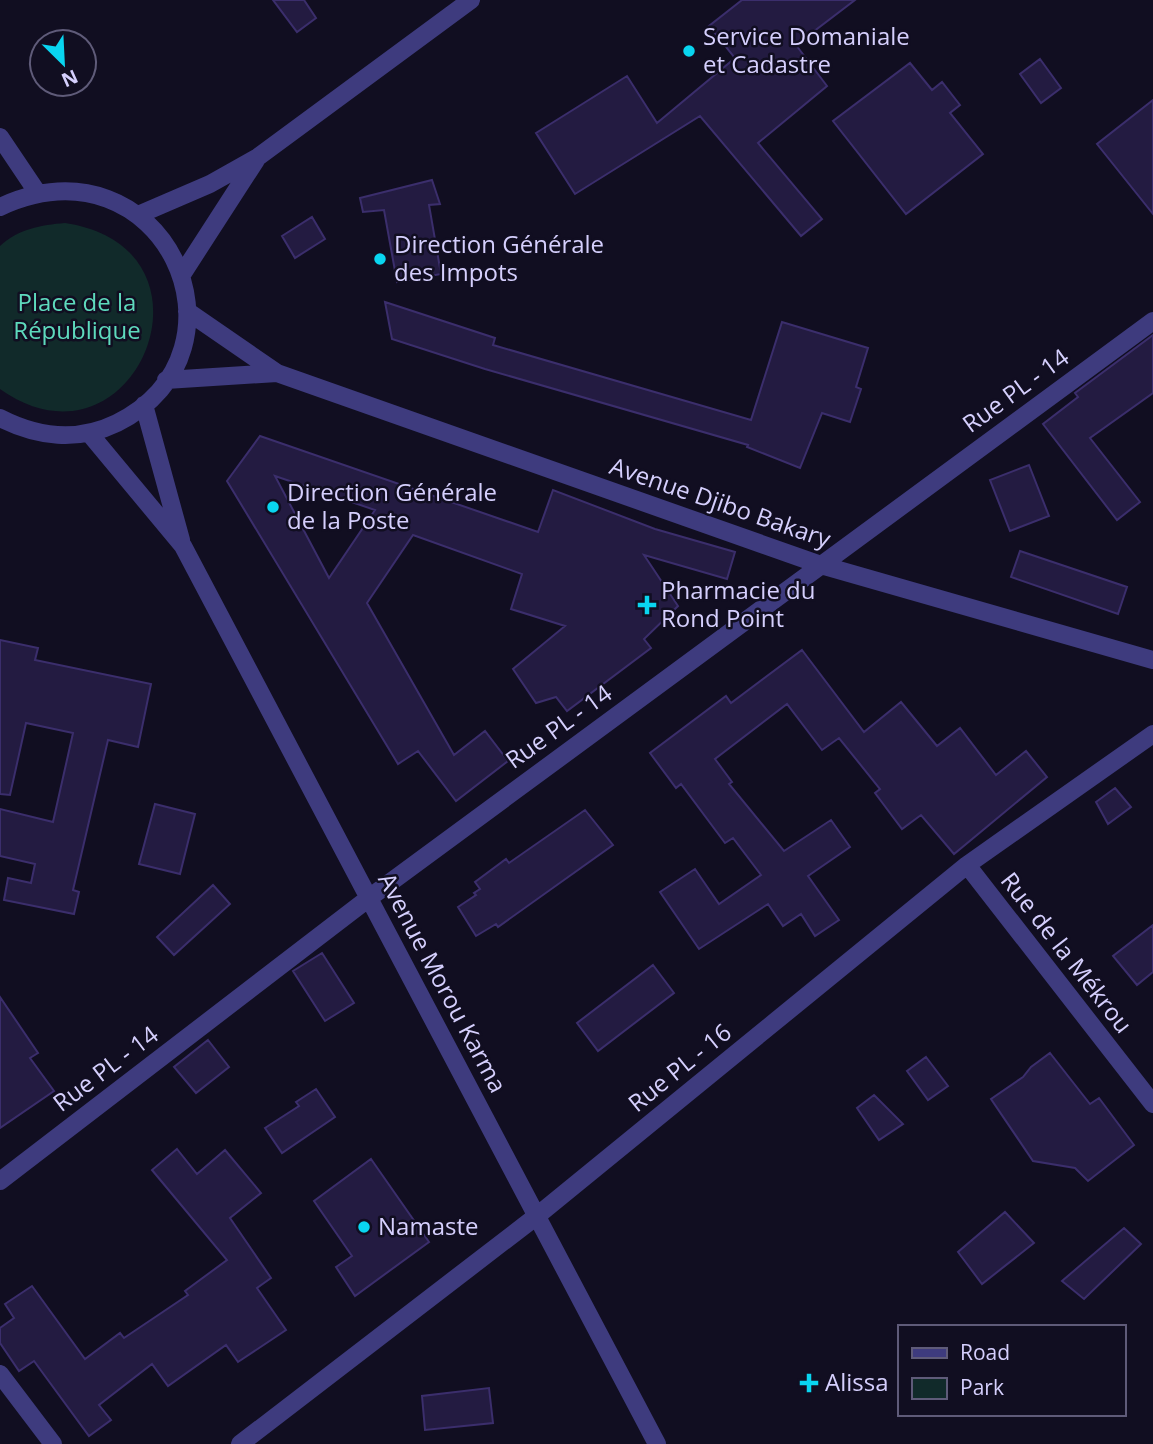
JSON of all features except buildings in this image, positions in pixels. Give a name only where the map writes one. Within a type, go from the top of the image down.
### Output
[{"type":"street","points":[[138,215],[210,184],[258,157],[471,0]]},
{"type":"street","points":[[0,137],[37,192]]},
{"type":"street","points":[[181,276],[258,157]]},
{"type":"street","points":[[0,207],[37,192],[78,190],[99,195],[138,215],[164,242],[181,276],[187,311],[180,354],[166,380],[144,405],[108,427],[89,433],[55,436],[22,429],[0,418]]},
{"type":"street","points":[[187,311],[278,373]]},
{"type":"street","name":"Rue PL - 14","points":[[0,1181],[369,898],[1153,321]]},
{"type":"street","points":[[166,380],[278,373]]},
{"type":"street","name":"Avenue Djibo Bakary","points":[[278,373],[821,565],[1153,660]]},
{"type":"street","name":"Avenue Morou Karma","points":[[144,405],[183,546]]},
{"type":"street","name":"Avenue Morou Karma","points":[[89,433],[183,546],[657,1444]]},
{"type":"street","name":"Rue PL - 16","points":[[240,1444],[538,1215],[967,865],[1153,734]]},
{"type":"street","name":"Rue de la Mékrou","points":[[967,865],[1153,1104]]},
{"type":"street","points":[[0,1374],[53,1444]]},
{"type":"green space","name":"Place de la République","points":[[65,223],[116,241],[144,273],[153,312],[145,351],[123,385],[90,407],[48,410],[0,389],[0,246],[30,229]]},
{"type":"place","name":"Service Domaniale et Cadastre","points":[[689,51]]},
{"type":"place","name":"Direction Générale des Impots","points":[[380,259]]},
{"type":"place","name":"Direction Générale de la Poste","points":[[273,507]]},
{"type":"place","name":"Pharmacie du Rond Point","points":[[647,605]]},
{"type":"place","name":"Namaste","points":[[364,1227]]},
{"type":"place","name":"Alissa","points":[[809,1383]]}]
